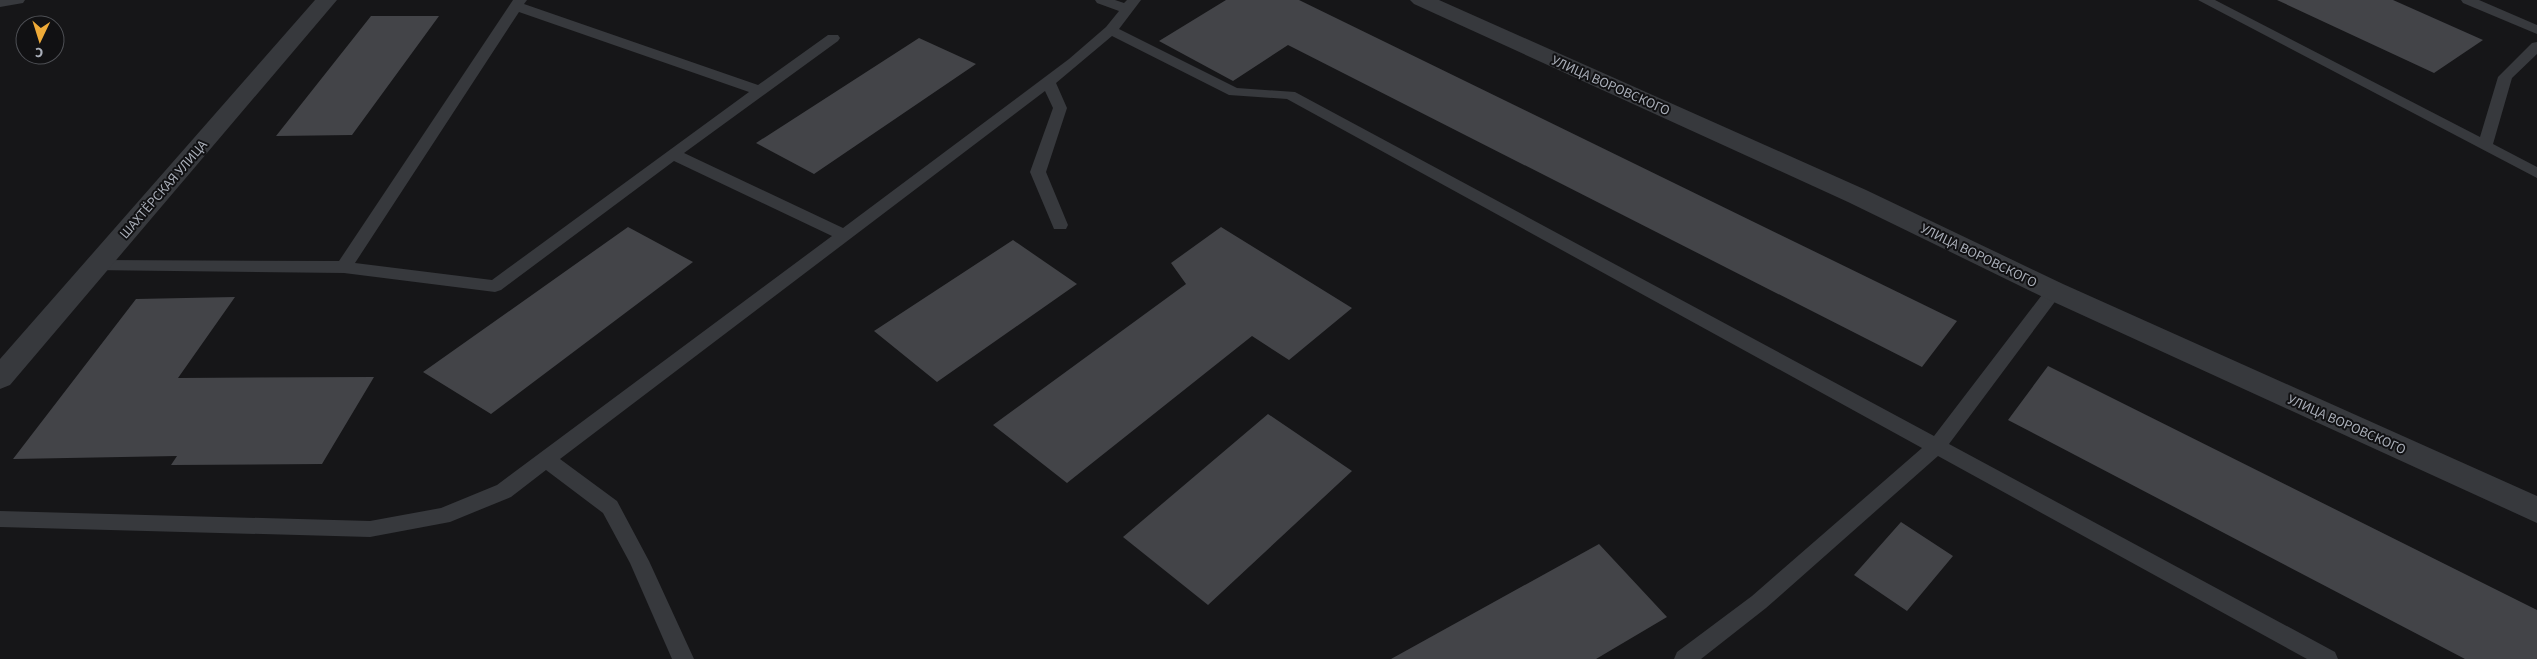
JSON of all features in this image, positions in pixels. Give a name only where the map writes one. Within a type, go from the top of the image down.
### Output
[{"type":"street","name":"ШАХТЁРСКАЯ УЛИЦА","points":[[0,378],[326,0]]},
{"type":"street","name":"УЛИЦА ВОРОВСКОГО","points":[[1421,0],[1857,196],[2054,291],[2537,510]]},
{"type":"lane","points":[[0,3],[18,0]]},
{"type":"lane","points":[[0,519],[370,529],[443,516],[504,490],[1048,81],[1111,30],[1131,5],[1102,0]]},
{"type":"lane","points":[[2205,0],[2537,173]]},
{"type":"lane","points":[[2468,0],[2537,30]]},
{"type":"lane","points":[[344,267],[518,3],[761,91]]},
{"type":"lane","points":[[1111,30],[1234,92],[1290,95],[2327,659]]},
{"type":"lane","points":[[97,266],[344,267],[495,286],[833,38]]},
{"type":"lane","points":[[2485,146],[2505,77],[2537,46]]},
{"type":"lane","points":[[1048,81],[1060,108],[1038,172],[1060,225]]},
{"type":"lane","points":[[673,154],[844,235]]},
{"type":"lane","points":[[1685,659],[1759,602],[1936,447],[2054,291]]},
{"type":"lane","points":[[546,459],[610,507],[639,560],[683,659]]},
{"type":"building","points":[[1226,0],[1299,0],[1957,321],[1922,367],[1288,45],[1233,81],[1159,41]]},
{"type":"building","points":[[2277,0],[2393,0],[2483,40],[2434,73]]},
{"type":"building","points":[[371,16],[439,16],[352,135],[276,136]]},
{"type":"building","points":[[919,38],[976,64],[814,174],[756,143]]},
{"type":"building","points":[[628,227],[693,262],[491,414],[423,372]]},
{"type":"building","points":[[1221,227],[1352,308],[1289,360],[1252,336],[1067,483],[993,425],[1186,284],[1171,263]]},
{"type":"building","points":[[1013,240],[1077,284],[937,382],[874,331]]},
{"type":"building","points":[[235,297],[178,378],[374,377],[322,464],[171,465],[177,456],[13,459],[136,299]]},
{"type":"building","points":[[2048,366],[2537,610],[2537,659],[2465,659],[2008,420]]},
{"type":"building","points":[[1268,414],[1352,471],[1208,605],[1123,537]]},
{"type":"building","points":[[1901,522],[1953,556],[1907,611],[1854,575]]},
{"type":"building","points":[[1599,544],[1667,617],[1596,659],[1391,659]]}]
